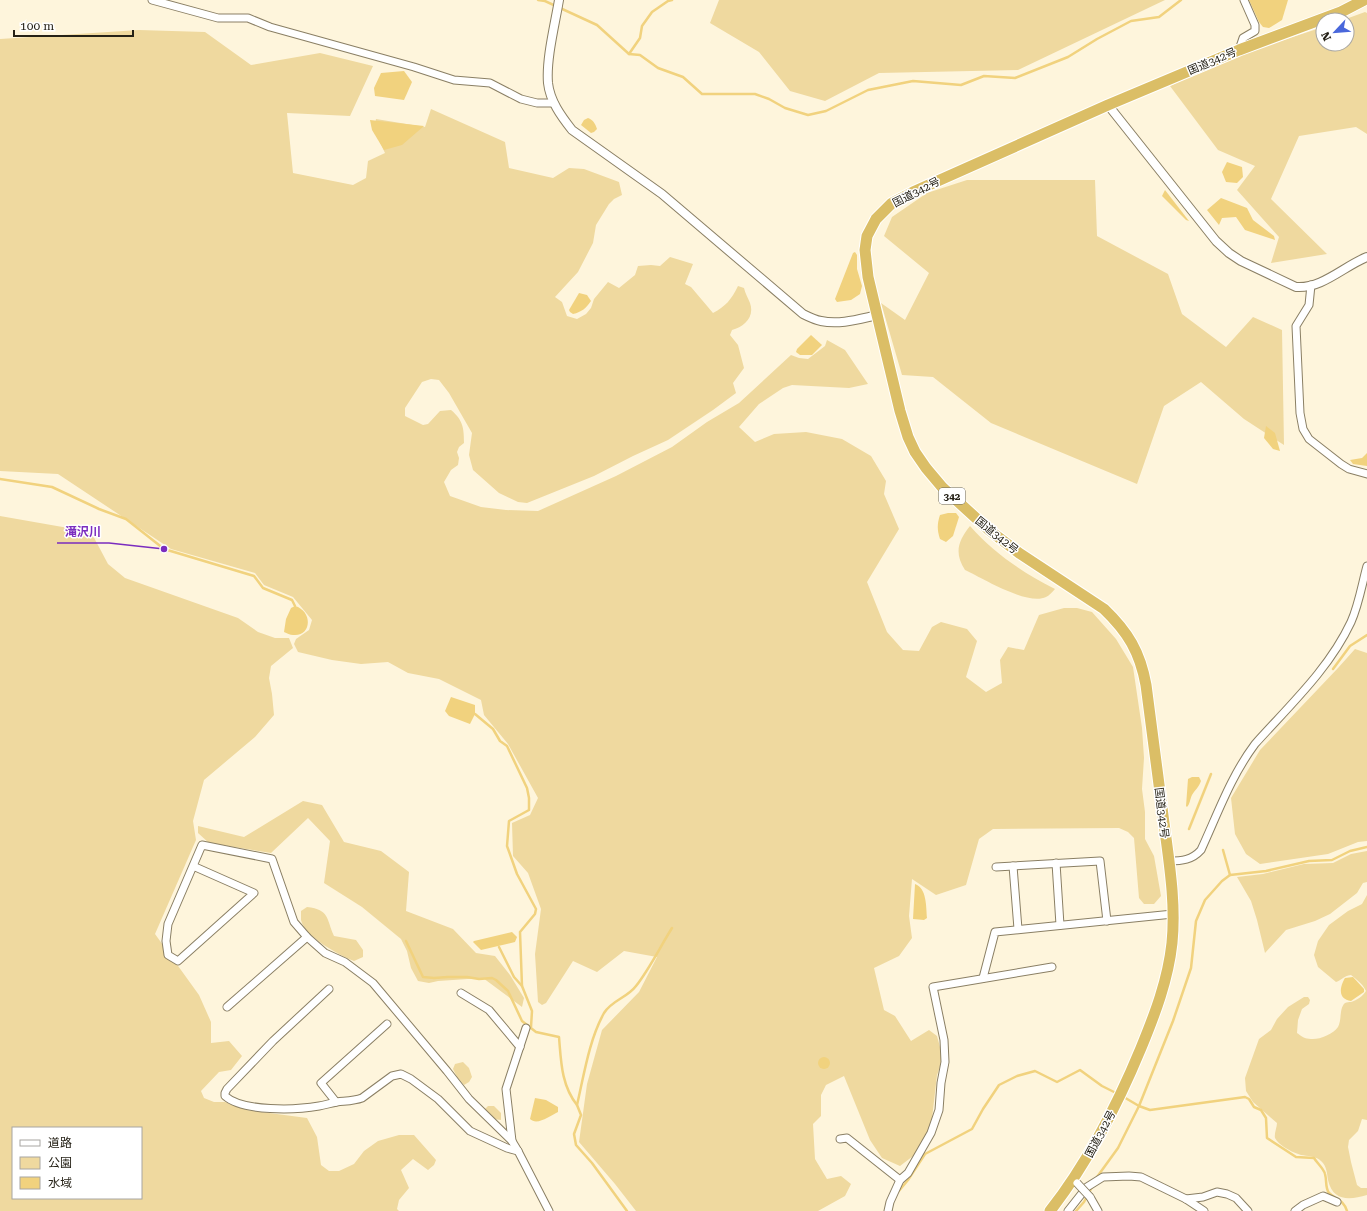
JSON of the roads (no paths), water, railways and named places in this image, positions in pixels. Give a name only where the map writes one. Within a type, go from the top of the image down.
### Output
[{"type":"highway","name":"国道342号","points":[[1050,1211],[1075,1181],[1099,1137],[1134,1065],[1159,1001],[1167,972],[1172,944],[1173,914],[1169,861],[1144,671],[1138,655],[1125,631],[1104,609],[1019,553],[989,530],[962,506],[926,468],[915,452],[904,424],[868,277],[865,250],[867,236],[876,219],[892,203],[1108,105],[1239,50],[1341,12],[1364,0]]},
{"type":"street","points":[[152,0],[218,18],[248,18],[270,27],[414,67],[454,80],[490,83],[521,99],[537,104],[554,103]]},
{"type":"street","points":[[559,0],[548,66],[548,84],[554,103],[572,130],[662,194],[803,314],[820,321],[834,322],[846,322],[878,315]]},
{"type":"street","points":[[1239,50],[1243,38],[1255,30],[1255,25],[1244,0]]},
{"type":"street","points":[[1108,105],[1216,240],[1229,253],[1254,268],[1296,286],[1304,287],[1311,286],[1367,257]]},
{"type":"street","points":[[1311,286],[1309,305],[1296,326],[1300,412],[1303,429],[1309,439],[1341,464],[1349,469],[1367,474]]},
{"type":"street","points":[[1169,861],[1182,861],[1196,856],[1201,850],[1228,788],[1238,768],[1248,753],[1307,688],[1333,655],[1352,620],[1367,566]]},
{"type":"street","points":[[193,866],[254,894],[178,961],[168,955],[166,941],[168,924],[202,845],[272,859],[294,922],[307,937],[325,953],[345,962],[373,983],[469,1099],[512,1141],[548,1211]]},
{"type":"street","points":[[996,867],[1100,861],[1108,921]]},
{"type":"street","points":[[1056,863],[1060,926]]},
{"type":"street","points":[[1013,866],[1018,929]]},
{"type":"street","points":[[983,978],[995,932],[1173,914]]},
{"type":"street","points":[[227,1007],[307,937]]},
{"type":"street","points":[[888,1211],[890,1202],[900,1180],[908,1172],[931,1133],[939,1110],[941,1083],[945,1062],[944,1040],[933,987],[1052,967]]},
{"type":"street","points":[[329,988],[273,1041],[227,1089],[224,1093],[229,1100],[270,1109],[319,1106],[362,1098],[392,1076],[401,1074],[411,1079],[438,1099],[470,1131],[507,1148],[518,1151]]},
{"type":"street","points":[[461,993],[489,1010],[520,1047]]},
{"type":"street","points":[[336,1102],[321,1083],[386,1024]]},
{"type":"street","points":[[512,1141],[506,1089],[526,1028]]},
{"type":"street","points":[[840,1139],[848,1138],[900,1180]]},
{"type":"street","points":[[1068,1211],[1087,1187],[1103,1177],[1129,1176],[1141,1176],[1186,1199],[1204,1211]]},
{"type":"street","points":[[1075,1181],[1090,1197],[1098,1211]]},
{"type":"street","points":[[1186,1199],[1203,1197],[1217,1192],[1236,1198],[1248,1211]]},
{"type":"street","points":[[1295,1211],[1303,1205],[1323,1196],[1337,1202]]},
{"type":"water","points":[[1249,0],[1288,0],[1282,20],[1269,28],[1263,27],[1259,22]]},
{"type":"water","points":[[404,71],[412,82],[404,100],[375,96],[374,88],[381,73]]},
{"type":"water","points":[[588,118],[594,122],[597,129],[591,133],[581,125],[584,120]]},
{"type":"water","points":[[370,120],[424,126],[402,145],[384,150],[372,130]]},
{"type":"water","points":[[1227,162],[1242,167],[1243,177],[1237,183],[1226,182],[1222,172]]},
{"type":"water","points":[[1165,190],[1189,221],[1186,220],[1162,196]]},
{"type":"water","points":[[1221,198],[1247,208],[1253,220],[1274,236],[1275,240],[1245,230],[1236,217],[1222,218],[1219,225],[1207,210]]},
{"type":"water","points":[[855,252],[857,255],[857,269],[862,286],[860,294],[851,300],[837,302],[835,299],[853,253]]},
{"type":"water","points":[[579,293],[587,295],[591,301],[584,309],[573,314],[569,310]]},
{"type":"water","points":[[811,335],[822,345],[812,355],[800,355],[796,352],[797,349]]},
{"type":"water","points":[[1266,426],[1275,433],[1280,451],[1273,449],[1264,438]]},
{"type":"water","points":[[1367,453],[1367,466],[1353,464],[1350,460],[1362,458]]},
{"type":"water","points":[[956,513],[959,517],[953,536],[946,542],[940,539],[938,524],[940,515]]},
{"type":"water","points":[[295,606],[305,613],[308,623],[304,632],[299,635],[292,635],[284,632],[286,619],[291,608]]},
{"type":"water","points":[[451,697],[475,705],[475,714],[470,724],[449,716],[445,711]]},
{"type":"water","points":[[1192,777],[1199,777],[1201,781],[1192,795],[1187,807],[1188,779]]},
{"type":"water","points":[[915,884],[922,889],[925,898],[927,918],[924,920],[913,919]]},
{"type":"water","points":[[512,932],[517,937],[515,942],[481,950],[473,942],[474,941]]},
{"type":"water","points":[[1353,977],[1364,989],[1364,992],[1351,1001],[1343,998],[1341,988],[1345,978]]},
{"type":"water","points":[[822,1057],[826,1057],[830,1063],[826,1069],[822,1069],[818,1065],[818,1061]]},
{"type":"water","points":[[535,1098],[546,1100],[558,1107],[558,1112],[544,1120],[533,1121],[530,1119]]},
{"type":"waterway","points":[[538,0],[545,1],[597,25],[629,54],[640,55],[658,68],[683,77],[702,94],[755,94],[769,99],[785,108],[808,115],[826,111],[868,90],[913,81],[961,85],[984,76],[1015,78],[1068,57],[1097,39],[1131,21],[1159,17],[1181,0]]},
{"type":"waterway","points":[[629,54],[640,38],[642,26],[652,12],[668,1],[672,0]]},
{"type":"waterway","points":[[0,479],[52,487],[99,509],[126,519],[164,549],[254,576],[263,588],[292,600],[295,606]]},
{"type":"waterway","points":[[1333,669],[1350,646],[1367,635]]},
{"type":"waterway","points":[[475,714],[493,729],[500,741],[507,746],[527,788],[529,798],[529,810],[509,821],[507,846],[517,874],[536,909],[535,914],[520,932],[522,986]]},
{"type":"waterway","points":[[1189,829],[1211,774]]},
{"type":"waterway","points":[[1097,1177],[1118,1148],[1139,1106],[1173,1021],[1191,968],[1196,921],[1205,900],[1222,881],[1230,875],[1266,871],[1309,861],[1332,860],[1350,851],[1367,847]]},
{"type":"waterway","points":[[1223,850],[1230,875]]},
{"type":"waterway","points":[[627,1211],[592,1163],[576,1145],[574,1134],[581,1115],[577,1105],[594,1035],[604,1013],[611,1005],[636,986],[672,928]]},
{"type":"waterway","points":[[406,941],[423,977],[492,978],[508,991],[522,1021],[536,1032],[559,1037],[561,1063],[565,1081],[577,1105]]},
{"type":"waterway","points":[[499,947],[514,977],[522,986],[532,1011],[531,1027]]},
{"type":"waterway","points":[[898,1192],[908,1180],[925,1154],[972,1129],[999,1085],[1017,1076],[1035,1071],[1057,1082],[1080,1070],[1102,1086],[1118,1094]]},
{"type":"waterway","points":[[1122,1096],[1139,1106],[1150,1110],[1245,1097],[1249,1099],[1254,1107],[1261,1110],[1266,1118],[1267,1138],[1296,1157],[1314,1158],[1324,1172],[1329,1193],[1341,1202],[1347,1211]]},
{"type":"waterway","points":[[1076,1211],[1084,1202],[1092,1187]]},
{"type":"place","name":"滝沢川","points":[[164,549]]}]
